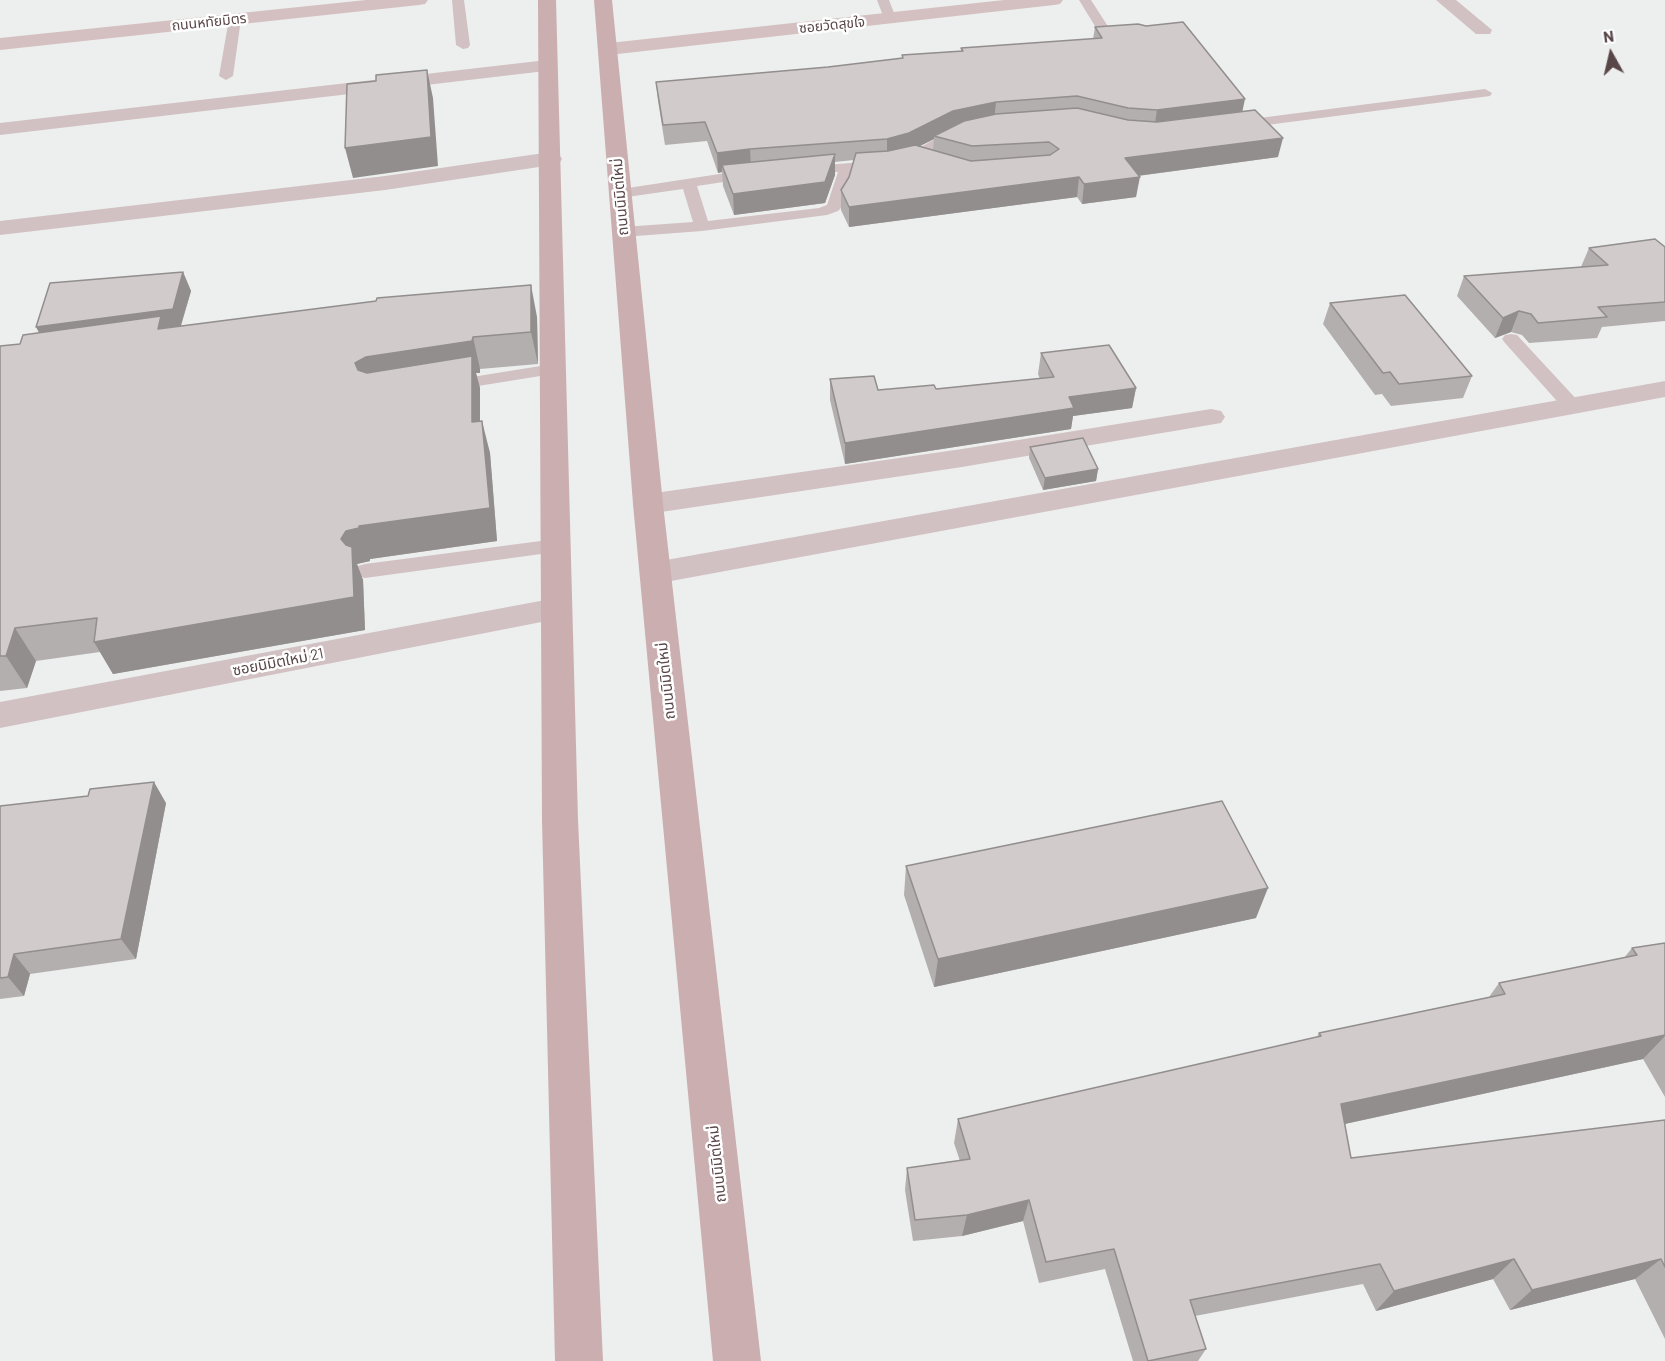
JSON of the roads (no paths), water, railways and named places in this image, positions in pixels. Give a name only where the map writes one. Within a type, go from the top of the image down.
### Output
[{"type":"main road","points":[[547,0],[551,159],[540,287],[553,369],[560,820],[579,1361]]},
{"type":"main road","name":"ถนนนิมิตใหม่","points":[[603,0],[648,504],[737,1361]]},
{"type":"street","name":"ถนนหทัยมิตร","points":[[0,44],[419,0]]},
{"type":"street","name":"ซอยวัดสุขใจ","points":[[609,49],[1054,0]]},
{"type":"street","points":[[1445,0],[1483,30]]},
{"type":"street","points":[[0,129],[547,66]]},
{"type":"street","points":[[0,228],[385,183],[551,159]]},
{"type":"street","points":[[655,573],[1665,389]]},
{"type":"street","points":[[648,504],[962,458],[1211,417]]},
{"type":"street","name":"ซอยนิมิตใหม่ 21","points":[[0,715],[556,609]]},
{"type":"lane","points":[[458,0],[463,45]]},
{"type":"lane","points":[[883,0],[890,18]]},
{"type":"lane","points":[[1085,0],[1103,28]]},
{"type":"lane","points":[[226,76],[235,19]]},
{"type":"lane","points":[[1220,127],[1485,93]]},
{"type":"lane","points":[[790,170],[887,164],[914,157],[943,140],[972,130]]},
{"type":"lane","points":[[914,157],[934,163]]},
{"type":"lane","points":[[623,232],[702,226],[821,212],[833,208],[847,168]]},
{"type":"lane","points":[[620,193],[770,172]]},
{"type":"lane","points":[[688,184],[702,226]]},
{"type":"lane","points":[[1511,339],[1572,406]]},
{"type":"lane","points":[[435,388],[553,369]]},
{"type":"lane","points":[[365,571],[556,546]]}]
